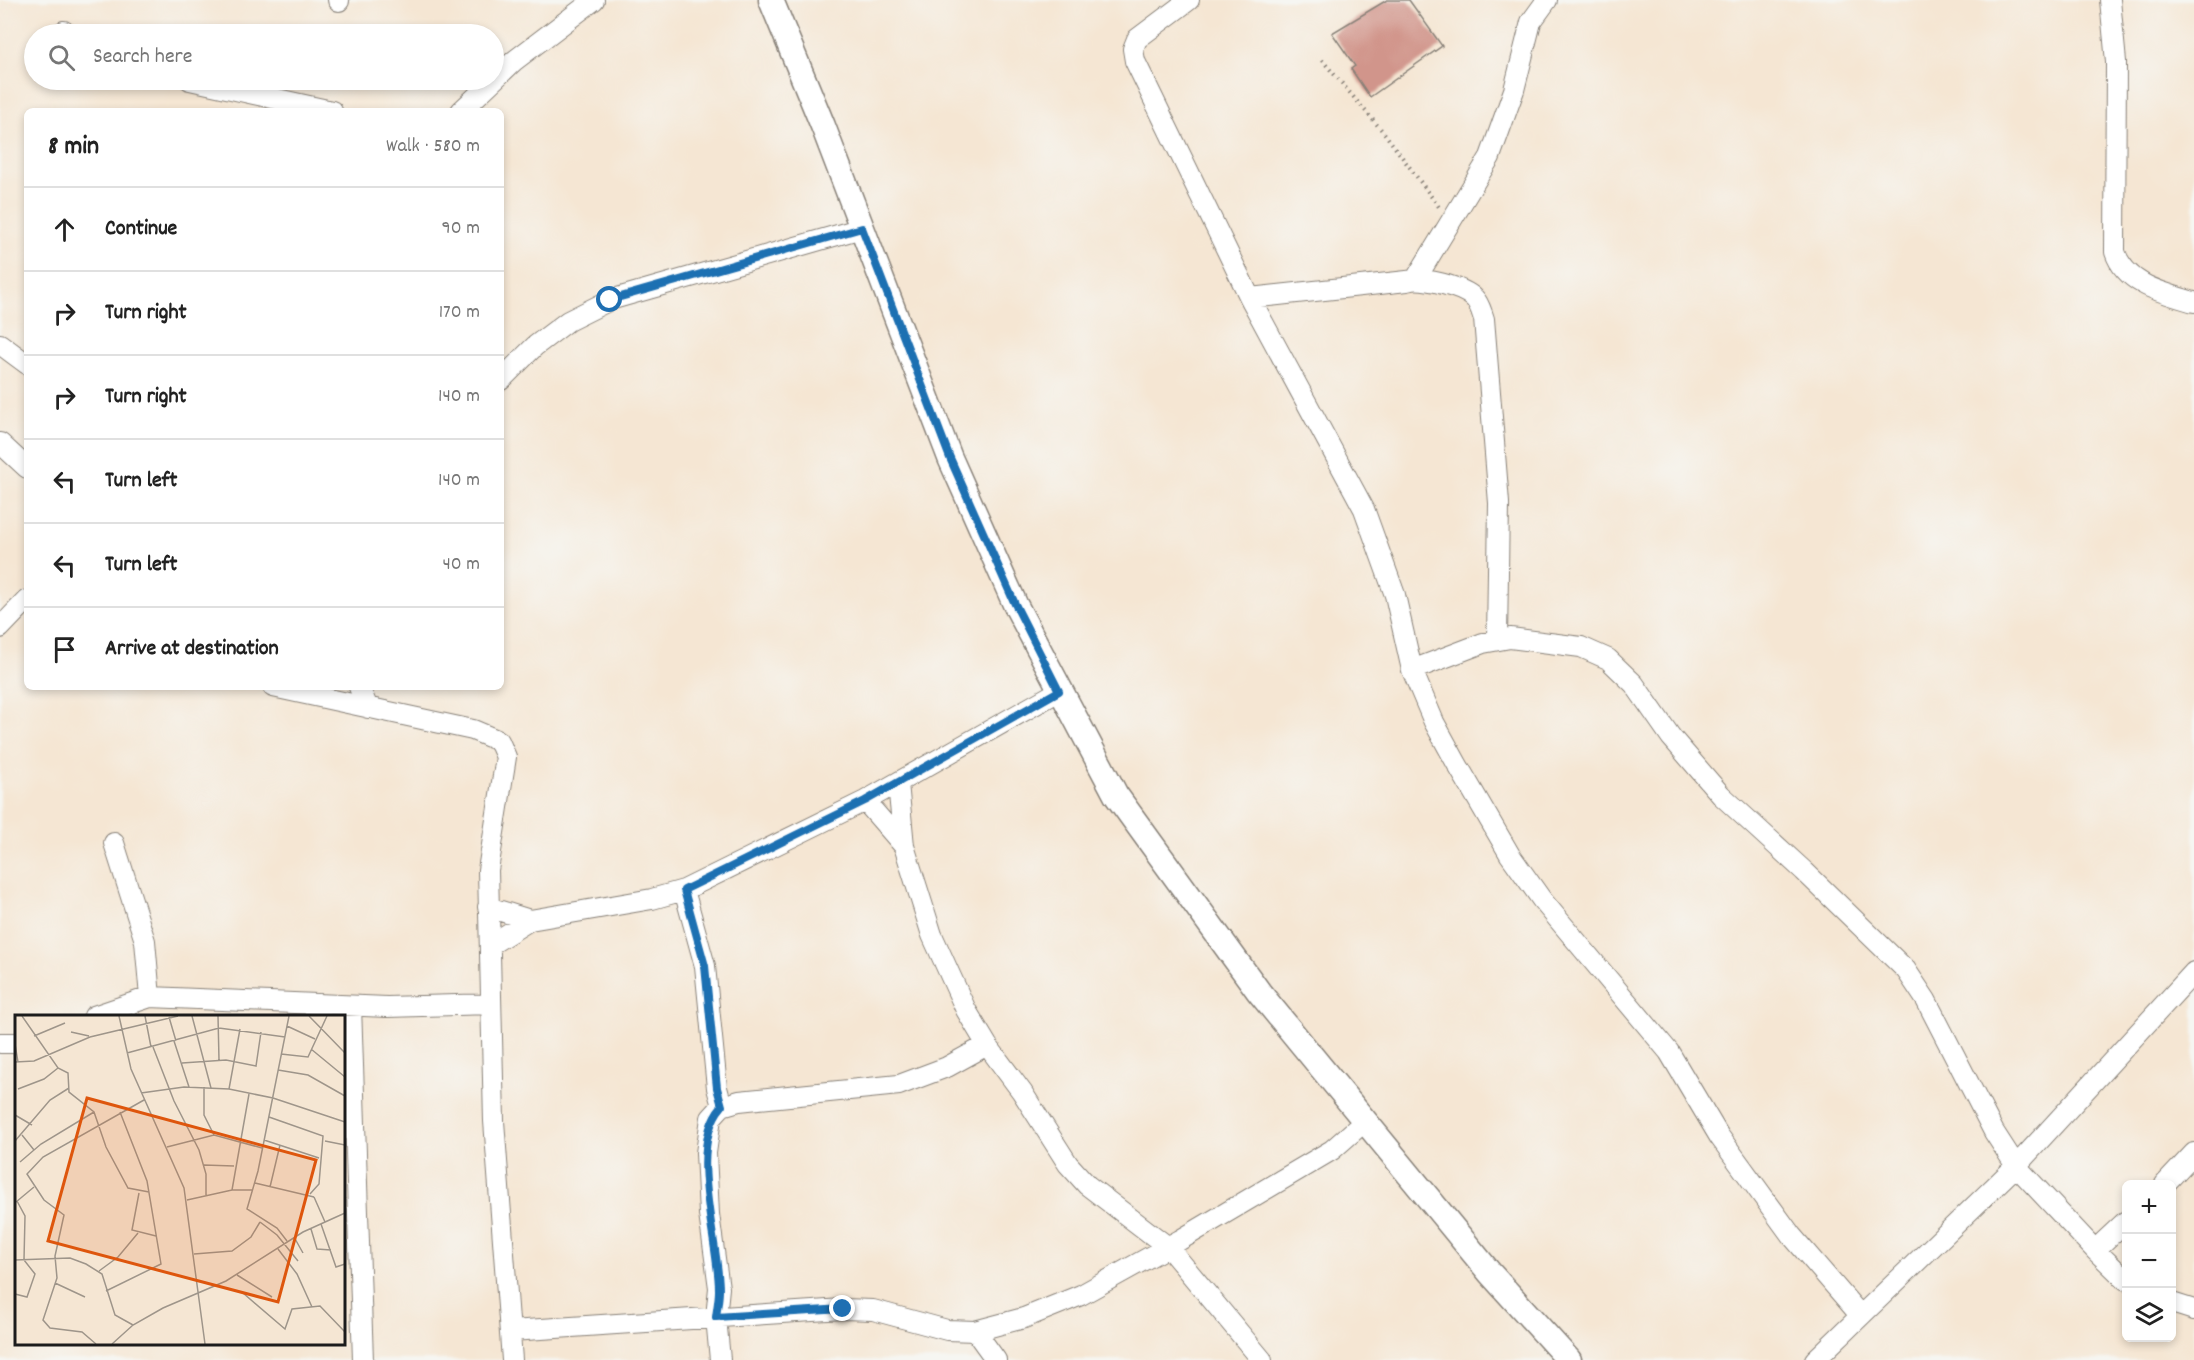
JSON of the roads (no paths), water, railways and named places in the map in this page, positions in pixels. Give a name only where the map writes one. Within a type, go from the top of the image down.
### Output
[{"type":"street","points":[[504,70],[594,0]]},
{"type":"street","points":[[771,0],[950,458],[1015,604],[1116,795],[1259,992],[1490,1273],[1569,1360]]},
{"type":"street","points":[[1189,0],[1137,39],[1133,49],[1135,62],[1250,298],[1364,509],[1395,595],[1413,670],[1434,722],[1510,855],[1549,909],[1670,1052],[1719,1136],[1791,1235],[1860,1316]]},
{"type":"street","points":[[1250,298],[1407,281],[1417,277],[1490,157],[1514,90],[1531,22],[1548,0]]},
{"type":"street","points":[[2110,0],[2116,62],[2115,252],[2119,265],[2138,281],[2159,291],[2194,302]]},
{"type":"street","points":[[236,90],[318,108]]},
{"type":"street","points":[[463,108],[483,90]]},
{"type":"street","points":[[504,377],[535,346],[568,321],[610,300],[862,228]]},
{"type":"street","points":[[1417,277],[1472,296],[1480,307],[1484,319],[1499,502],[1497,640]]},
{"type":"street","points":[[0,344],[24,362]]},
{"type":"street","points":[[0,443],[24,465]]},
{"type":"street","points":[[4,615],[24,602]]},
{"type":"street","points":[[1413,670],[1497,640],[1510,639],[1581,647],[1608,659],[1634,684],[1671,737],[1721,795],[1804,871],[1905,970],[1926,1000],[1994,1132],[2016,1166],[2122,1275]]},
{"type":"street","points":[[287,690],[473,730],[499,741],[506,757],[488,870],[488,907],[494,1120],[512,1360]]},
{"type":"street","points":[[360,690],[368,708]]},
{"type":"street","points":[[490,945],[530,920],[621,905],[684,890],[865,801],[1059,691]]},
{"type":"street","points":[[898,783],[904,846],[945,968],[987,1045],[1022,1092],[1068,1164],[1087,1185],[1168,1247],[1262,1360]]},
{"type":"street","points":[[865,801],[904,846]]},
{"type":"street","points":[[114,843],[145,941],[150,997]]},
{"type":"street","points":[[684,890],[705,966],[717,1088],[722,1106]]},
{"type":"street","points":[[488,907],[530,920]]},
{"type":"street","points":[[1815,1360],[2016,1166],[2194,972]]},
{"type":"street","points":[[100,1015],[150,997],[351,1006],[491,1004]]},
{"type":"street","points":[[351,1006],[363,1360]]},
{"type":"street","points":[[720,1360],[716,1317],[719,1288],[709,1214],[706,1152],[711,1118],[722,1106],[739,1101],[899,1085],[947,1067],[987,1045]]},
{"type":"street","points":[[511,1331],[843,1309],[873,1310],[947,1330],[975,1331],[1024,1318],[1081,1295],[1168,1247],[1332,1150],[1365,1121]]},
{"type":"street","points":[[2169,1180],[2194,1153]]},
{"type":"street","points":[[2095,1250],[2122,1226]]},
{"type":"street","points":[[2176,1304],[2194,1310]]},
{"type":"street","points":[[975,1331],[996,1360]]}]
